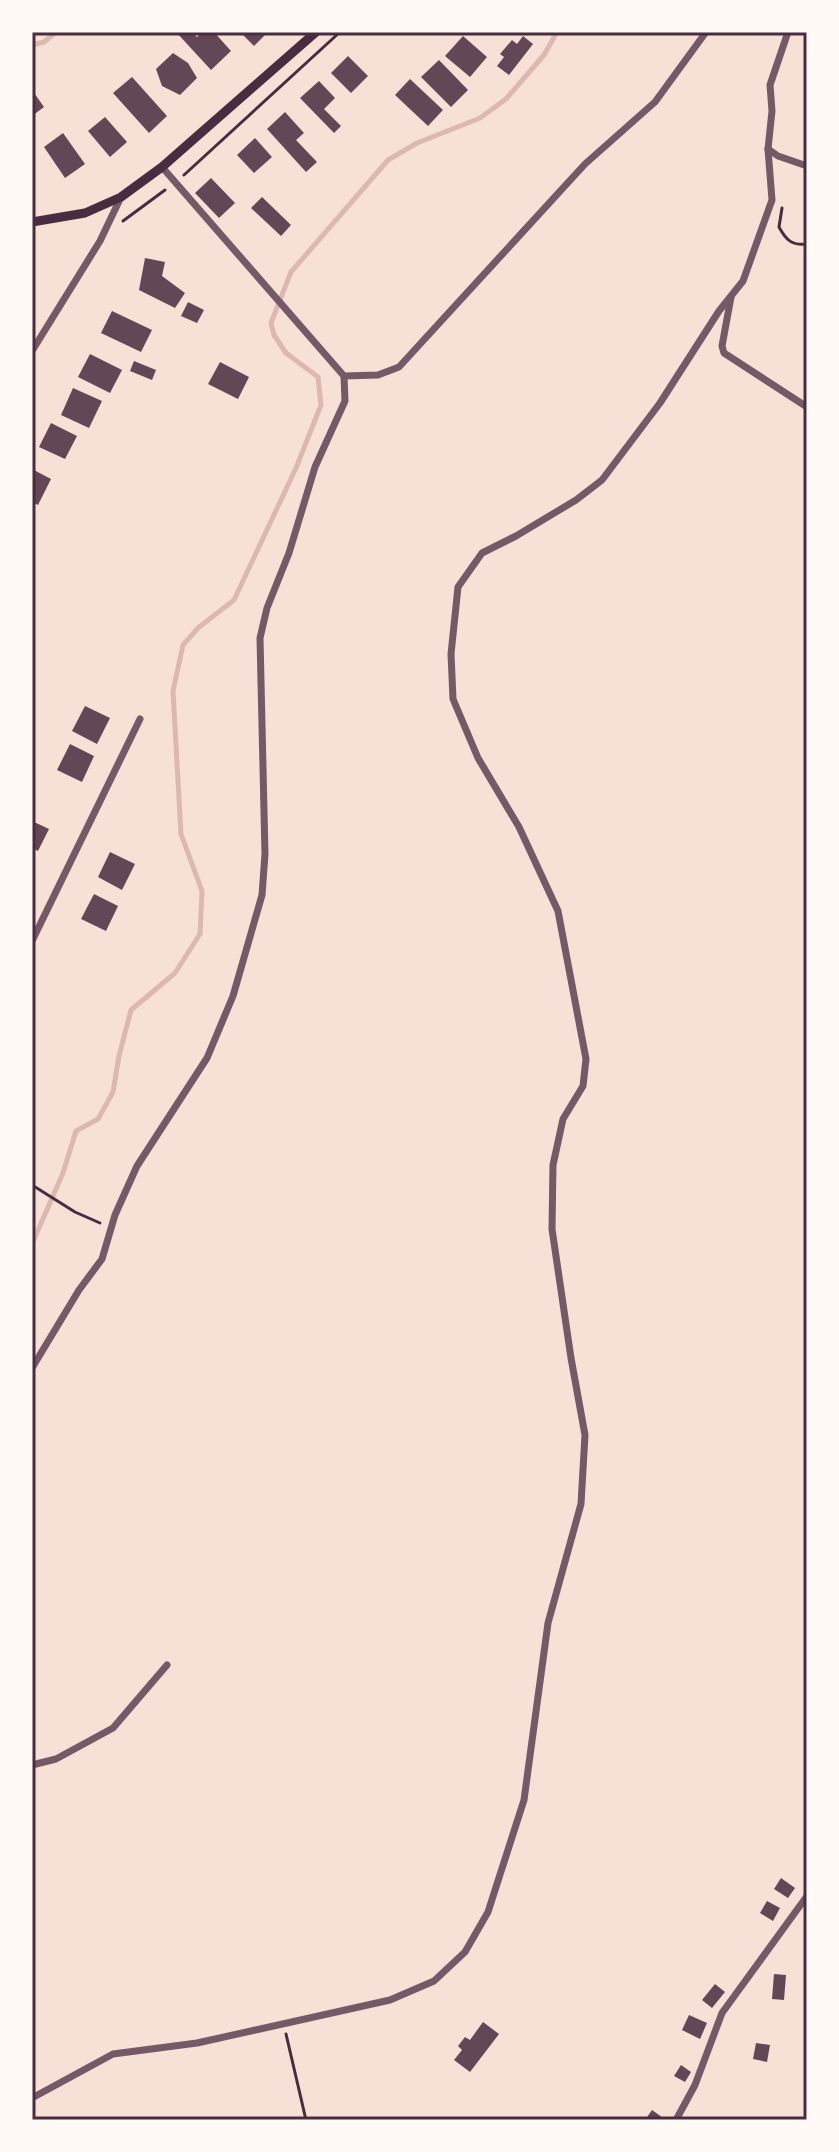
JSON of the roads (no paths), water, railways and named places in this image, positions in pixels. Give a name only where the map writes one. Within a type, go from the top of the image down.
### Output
[{"type":"main road","points":[[32,222],[85,213],[121,197],[162,167],[316,32]]},
{"type":"street","points":[[344,376],[378,375],[399,367],[585,164],[655,102],[706,32]]},
{"type":"street","points":[[32,2098],[113,2054],[197,2043],[390,2000],[434,1981],[465,1952],[488,1912],[524,1800],[548,1623],[581,1504],[585,1435],[552,1229],[553,1165],[563,1119],[583,1086],[586,1059],[558,911],[519,827],[478,758],[453,699],[451,654],[458,587],[482,553],[576,500],[602,480],[660,403],[743,281],[772,200],[768,149],[772,111],[770,85],[788,32]]},
{"type":"street","points":[[768,149],[778,156],[807,166]]},
{"type":"street","points":[[32,1368],[79,1290],[102,1259],[115,1215],[137,1166],[207,1058],[233,996],[262,895],[265,854],[260,638],[267,608],[289,553],[315,467],[345,401],[344,376],[162,167]]},
{"type":"street","points":[[32,351],[100,241],[121,197]]},
{"type":"street","points":[[732,295],[722,346],[724,353],[807,407]]},
{"type":"street","points":[[32,941],[140,719]]},
{"type":"street","points":[[32,1765],[56,1759],[113,1728],[167,1665]]},
{"type":"street","points":[[676,2120],[695,2085],[722,2013],[807,1896]]},
{"type":"waterway","points":[[32,45],[44,42],[56,32]]},
{"type":"waterway","points":[[32,1244],[63,1173],[76,1131],[98,1119],[113,1092],[131,1010],[175,973],[200,934],[202,891],[181,834],[173,691],[183,645],[198,628],[234,600],[296,468],[321,405],[318,377],[286,353],[274,335],[271,323],[291,272],[388,160],[417,143],[480,118],[506,99],[544,55],[557,32]]}]
